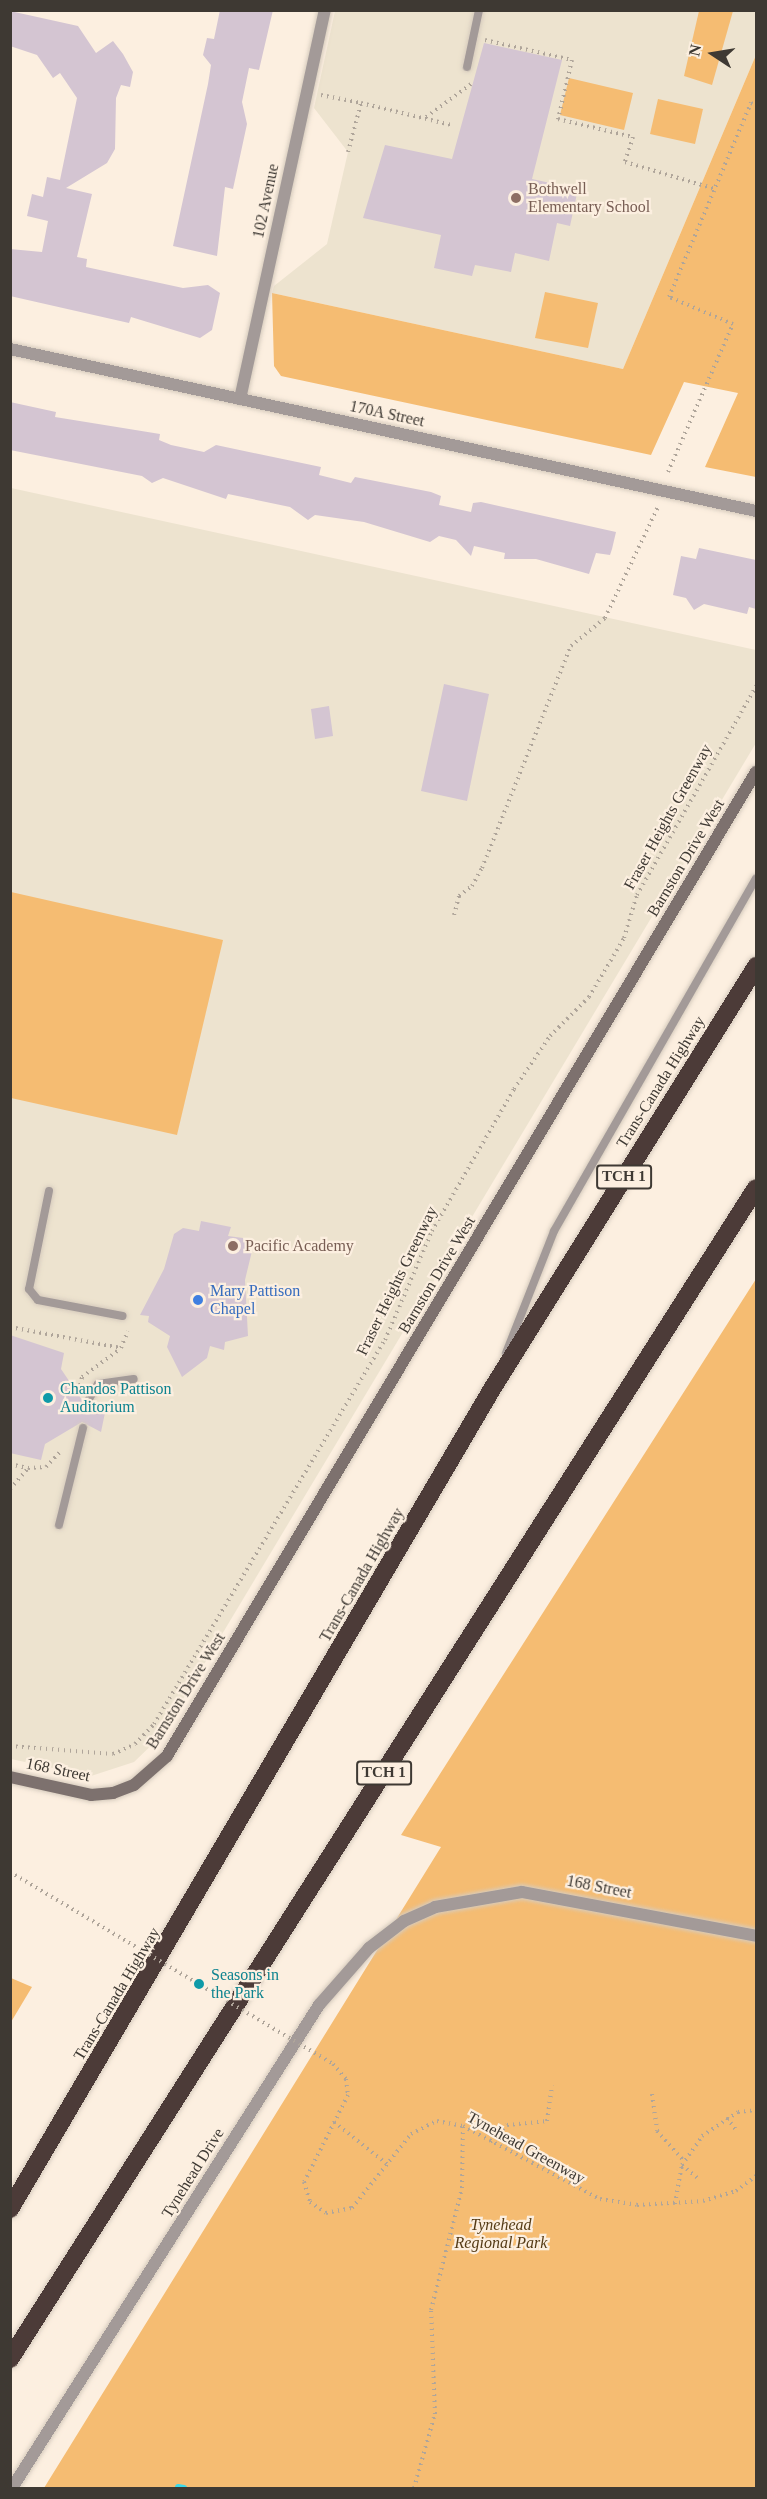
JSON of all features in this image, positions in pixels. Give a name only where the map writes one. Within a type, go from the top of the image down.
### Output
[{"type":"highway","name":"Trans-Canada Highway","points":[[10,2210],[492,1389],[756,966]]},
{"type":"highway","name":"TCH 1","points":[[10,2359],[756,1188]]},
{"type":"street","name":"102 Avenue","points":[[240,399],[325,10]]},
{"type":"street","name":"170A Street","points":[[10,349],[756,510]]},
{"type":"street","name":"Barnston Drive West","points":[[134,1785],[167,1756],[756,772]]},
{"type":"street","name":"168 Street","points":[[10,1777],[92,1795],[134,1785]]},
{"type":"street","name":"168 Street","points":[[435,1906],[522,1892],[756,1936]]},
{"type":"street","name":"Tynehead Drive","points":[[12,2488],[319,2005],[369,1948],[404,1921],[435,1906]]},
{"type":"lane","points":[[466,67],[479,10]]},
{"type":"lane","points":[[492,1389],[554,1231],[756,879]]},
{"type":"lane","points":[[49,1191],[28,1290],[38,1300],[123,1316]]},
{"type":"lane","points":[[89,1399],[98,1383],[134,1378]]},
{"type":"lane","points":[[59,1525],[83,1428]]},
{"type":"path","points":[[473,37],[572,60],[558,119],[633,137],[625,162],[714,189]]},
{"type":"path","points":[[426,118],[474,82]]},
{"type":"path","points":[[320,94],[451,125]]},
{"type":"path","points":[[348,152],[361,103]]},
{"type":"path","points":[[668,472],[733,324],[669,297],[751,103],[756,105]]},
{"type":"path","points":[[454,915],[459,896],[472,886],[482,868],[571,646],[605,618],[658,507]]},
{"type":"path","name":"Fraser Heights Greenway","points":[[10,1746],[112,1754],[135,1744],[154,1724],[385,1340],[432,1231],[514,1089],[545,1042],[589,997],[624,938],[637,895],[756,686]]},
{"type":"path","points":[[10,1327],[121,1348],[128,1331]]},
{"type":"path","points":[[10,1464],[28,1468],[46,1467],[68,1439]]},
{"type":"path","points":[[10,1489],[28,1468]]},
{"type":"path","name":"Tynehead Greenway","points":[[10,1872],[333,2064],[348,2088],[334,2122],[306,2176],[306,2194],[314,2206],[332,2214],[350,2210],[387,2164],[425,2125],[463,2126],[600,2199],[675,2204],[726,2195],[756,2176]]},
{"type":"path","points":[[490,2142],[507,2125],[547,2121],[552,2085]]},
{"type":"path","points":[[652,2094],[657,2131],[700,2180]]},
{"type":"path","points":[[675,2204],[683,2163],[702,2136],[727,2118],[756,2109]]},
{"type":"path","points":[[727,2118],[736,2130]]},
{"type":"path","points":[[334,2122],[387,2164]]},
{"type":"path","points":[[414,2488],[435,2414],[431,2310],[462,2188],[463,2126]]},
{"type":"shaded area","name":"Bothwell Elementary School","points":[[335,11],[756,11],[756,55],[623,369],[272,293],[274,286],[327,244],[348,152],[314,108]]},
{"type":"shaded area","name":"Pacific Academy","points":[[11,488],[756,650],[756,743],[161,1736],[134,1762],[91,1776],[11,1759]]},
{"type":"green space","points":[[699,11],[733,11],[712,85],[684,76]]},
{"type":"green space","points":[[756,55],[756,477],[705,467],[738,393],[684,382],[651,455],[281,376],[274,366],[272,293],[623,369]]},
{"type":"green space","points":[[569,78],[633,93],[624,130],[560,115]]},
{"type":"green space","points":[[658,99],[703,109],[695,144],[650,134]]},
{"type":"green space","points":[[545,292],[598,303],[588,348],[535,338]]},
{"type":"green space","points":[[11,892],[223,940],[177,1135],[11,1098]]},
{"type":"green space","name":"Tynehead Regional Park","points":[[756,1279],[756,2488],[44,2488],[441,1847],[401,1835]]},
{"type":"green space","points":[[11,1978],[32,1987],[11,2022]]},
{"type":"building","points":[[220,10],[273,10],[259,70],[249,68],[242,102],[247,124],[233,189],[225,187],[217,256],[173,246],[211,65],[203,55],[207,38],[214,39]]},
{"type":"building","points":[[10,11],[78,26],[96,53],[113,41],[123,54],[133,72],[130,87],[121,85],[116,98],[115,149],[107,163],[66,188],[92,194],[77,257],[87,259],[86,267],[183,288],[208,285],[220,293],[212,330],[200,338],[131,317],[129,323],[10,296],[10,249],[42,252],[48,221],[27,216],[32,194],[43,197],[47,177],[60,180],[77,98],[60,73],[53,78],[37,55],[10,46]]},
{"type":"building","points":[[484,43],[562,60],[532,179],[578,189],[570,226],[557,223],[549,261],[515,253],[511,272],[475,265],[472,276],[434,268],[441,235],[363,218],[385,145],[452,159]]},
{"type":"building","points":[[10,402],[56,412],[55,417],[160,434],[159,440],[171,445],[204,452],[216,445],[321,467],[319,475],[351,483],[355,477],[431,492],[441,496],[439,505],[471,512],[473,503],[481,502],[616,532],[610,555],[596,553],[589,574],[536,559],[504,559],[505,553],[474,546],[471,556],[456,540],[439,536],[430,542],[364,522],[315,515],[308,520],[290,507],[228,494],[226,499],[163,478],[152,483],[142,476],[10,450]]},
{"type":"building","points":[[699,548],[756,560],[756,609],[749,607],[747,614],[704,604],[694,610],[686,598],[673,595],[681,556],[696,559]]},
{"type":"building","points":[[444,684],[489,694],[467,801],[421,791]]},
{"type":"building","points":[[329,706],[333,736],[315,739],[311,709]]},
{"type":"building","points":[[201,1221],[231,1227],[228,1236],[243,1238],[252,1251],[245,1280],[248,1336],[225,1342],[224,1350],[210,1346],[207,1358],[182,1377],[167,1347],[170,1336],[148,1322],[149,1316],[140,1315],[164,1269],[174,1234],[183,1228],[199,1231]]},
{"type":"building","name":"Chandos Pattison Auditorium","points":[[10,1335],[64,1353],[61,1369],[84,1403],[107,1403],[101,1432],[82,1422],[45,1444],[41,1460],[10,1453]]},
{"type":"waterway","points":[[178,2487],[184,2488]]},
{"type":"place","name":"Bothwell Elementary School","points":[[516,198]]},
{"type":"place","name":"Pacific Academy","points":[[233,1246]]},
{"type":"place","name":"Mary Pattison Chapel","points":[[198,1300]]},
{"type":"place","name":"Chandos Pattison Auditorium","points":[[48,1398]]},
{"type":"place","name":"Seasons in the Park","points":[[199,1984]]}]
